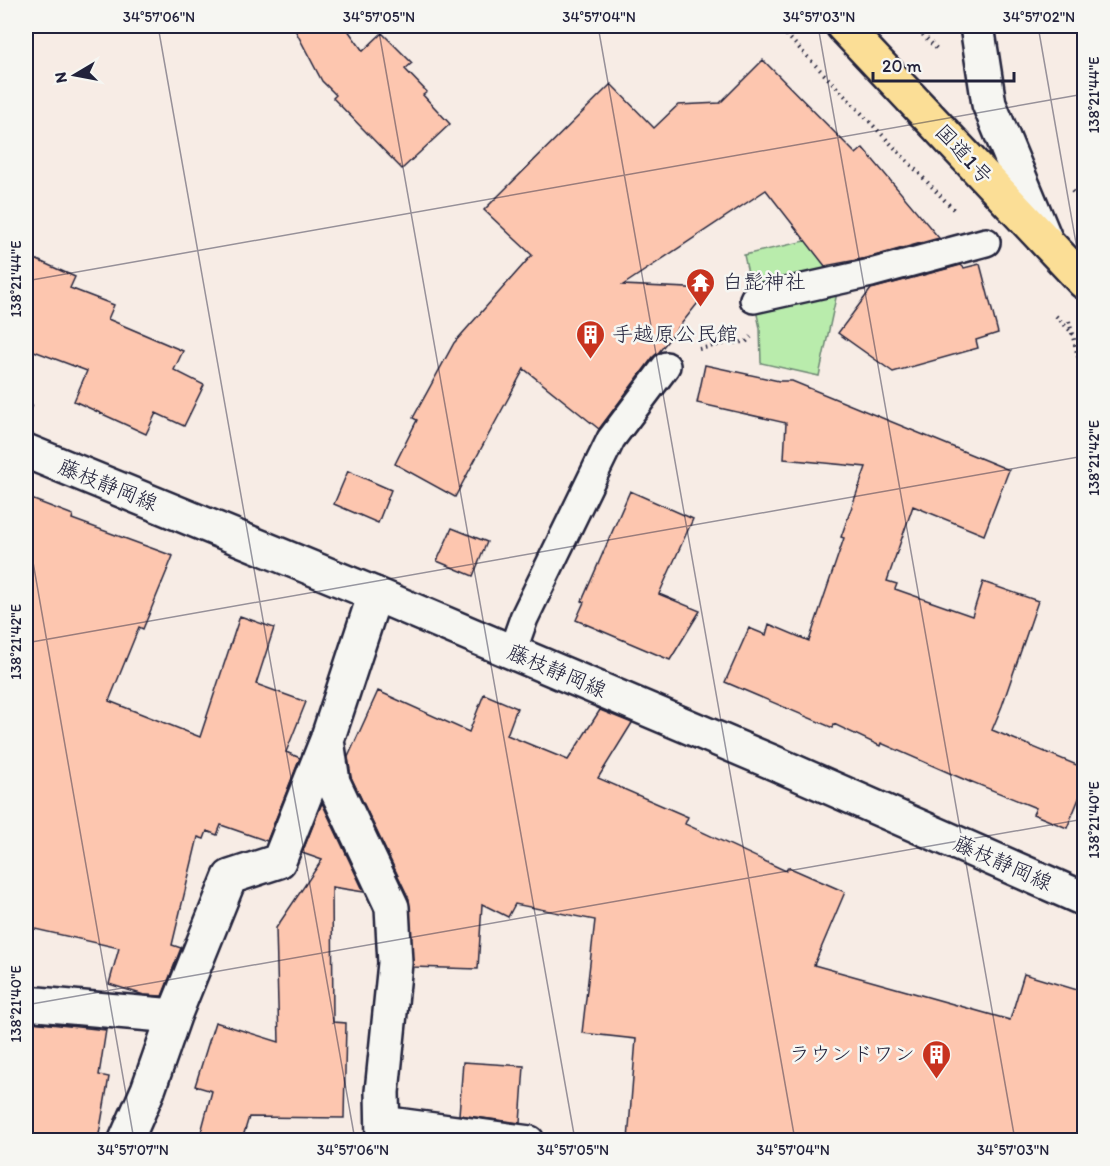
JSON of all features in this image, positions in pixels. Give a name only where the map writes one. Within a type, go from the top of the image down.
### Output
[{"type":"highway","name":"国道1号","points":[[843,26],[1084,282]]},
{"type":"street","points":[[977,26],[989,104],[1047,243]]},
{"type":"street","name":"藤枝静岡線","points":[[26,451],[375,594],[772,762],[1084,899]]},
{"type":"street","points":[[126,1140],[148,1090],[174,1016],[230,877],[279,861],[327,740],[375,594]]},
{"type":"street","points":[[327,740],[333,782],[392,908],[395,963],[382,1092],[383,1130]]},
{"type":"street","points":[[26,1003],[174,1016]]},
{"type":"lane","points":[[754,298],[871,273],[986,242]]},
{"type":"lane","points":[[512,652],[524,618],[611,439],[666,366]]},
{"type":"lane","points":[[383,1130],[530,1140]]},
{"type":"path","points":[[778,26],[986,242]]},
{"type":"path","points":[[1048,308],[1084,345]]},
{"type":"path","points":[[666,366],[702,347],[746,342],[753,335]]},
{"type":"green space","points":[[818,238],[840,279],[819,376],[761,363],[760,328],[744,255]]},
{"type":"building","points":[[293,26],[345,26],[363,51],[382,33],[412,63],[405,69],[427,92],[423,95],[450,124],[402,169],[333,98],[336,95],[322,81]]},
{"type":"building","points":[[763,60],[856,154],[863,148],[939,238],[867,258],[825,266],[766,190],[623,285],[709,289],[653,357],[599,429],[524,369],[455,497],[395,464],[417,420],[413,418],[454,343],[532,255],[484,210],[611,84],[654,128],[678,105],[720,103]]},
{"type":"building","points":[[26,255],[75,277],[70,288],[114,305],[108,319],[183,351],[174,370],[204,385],[184,426],[156,413],[146,434],[74,401],[87,371],[26,348]]},
{"type":"building","points":[[980,264],[998,333],[976,340],[978,348],[893,372],[838,333],[871,289],[961,265],[964,268]]},
{"type":"building","points":[[705,365],[779,381],[792,381],[1009,470],[984,535],[913,506],[887,581],[897,584],[895,589],[972,616],[983,582],[1038,601],[992,730],[1084,768],[1084,786],[1067,828],[1033,814],[1036,808],[881,743],[880,746],[834,724],[833,728],[725,682],[749,628],[766,635],[769,624],[809,641],[844,538],[841,537],[866,467],[784,459],[786,423],[697,403]]},
{"type":"building","points":[[348,471],[391,490],[378,523],[334,504]]},
{"type":"building","points":[[630,491],[693,519],[659,594],[700,611],[670,660],[576,620],[584,602],[582,601]]},
{"type":"building","points":[[26,497],[73,515],[72,519],[173,556],[143,629],[139,627],[109,701],[200,737],[240,616],[274,628],[256,684],[306,702],[286,752],[300,758],[267,841],[221,825],[217,835],[207,831],[204,839],[198,837],[172,945],[181,948],[162,996],[144,995],[109,984],[119,948],[26,927]]},
{"type":"building","points":[[452,528],[487,542],[473,576],[437,561]]},
{"type":"building","points":[[378,691],[469,732],[484,694],[517,708],[507,735],[568,760],[600,710],[632,723],[598,778],[688,817],[685,824],[786,871],[788,867],[845,892],[814,965],[1010,1020],[1024,974],[1084,992],[1084,1140],[628,1140],[636,1039],[582,1033],[595,920],[515,904],[508,917],[482,904],[478,969],[413,967],[409,899],[351,777],[348,757]]},
{"type":"building","points":[[322,803],[364,892],[332,887],[333,1022],[346,1023],[344,1118],[249,1117],[242,1140],[199,1140],[212,1091],[195,1086],[215,1022],[279,1042],[276,928],[322,860],[302,853]]},
{"type":"building","points":[[31,1022],[106,1030],[99,1075],[109,1077],[98,1140],[26,1140],[26,1067]]},
{"type":"building","points":[[463,1062],[524,1066],[520,1123],[459,1115]]},
{"type":"place","name":"白髭神社","points":[[701,308]]},
{"type":"place","name":"手越原公民館","points":[[591,360]]},
{"type":"place","name":"ラウンドワン","points":[[936,1080]]}]
